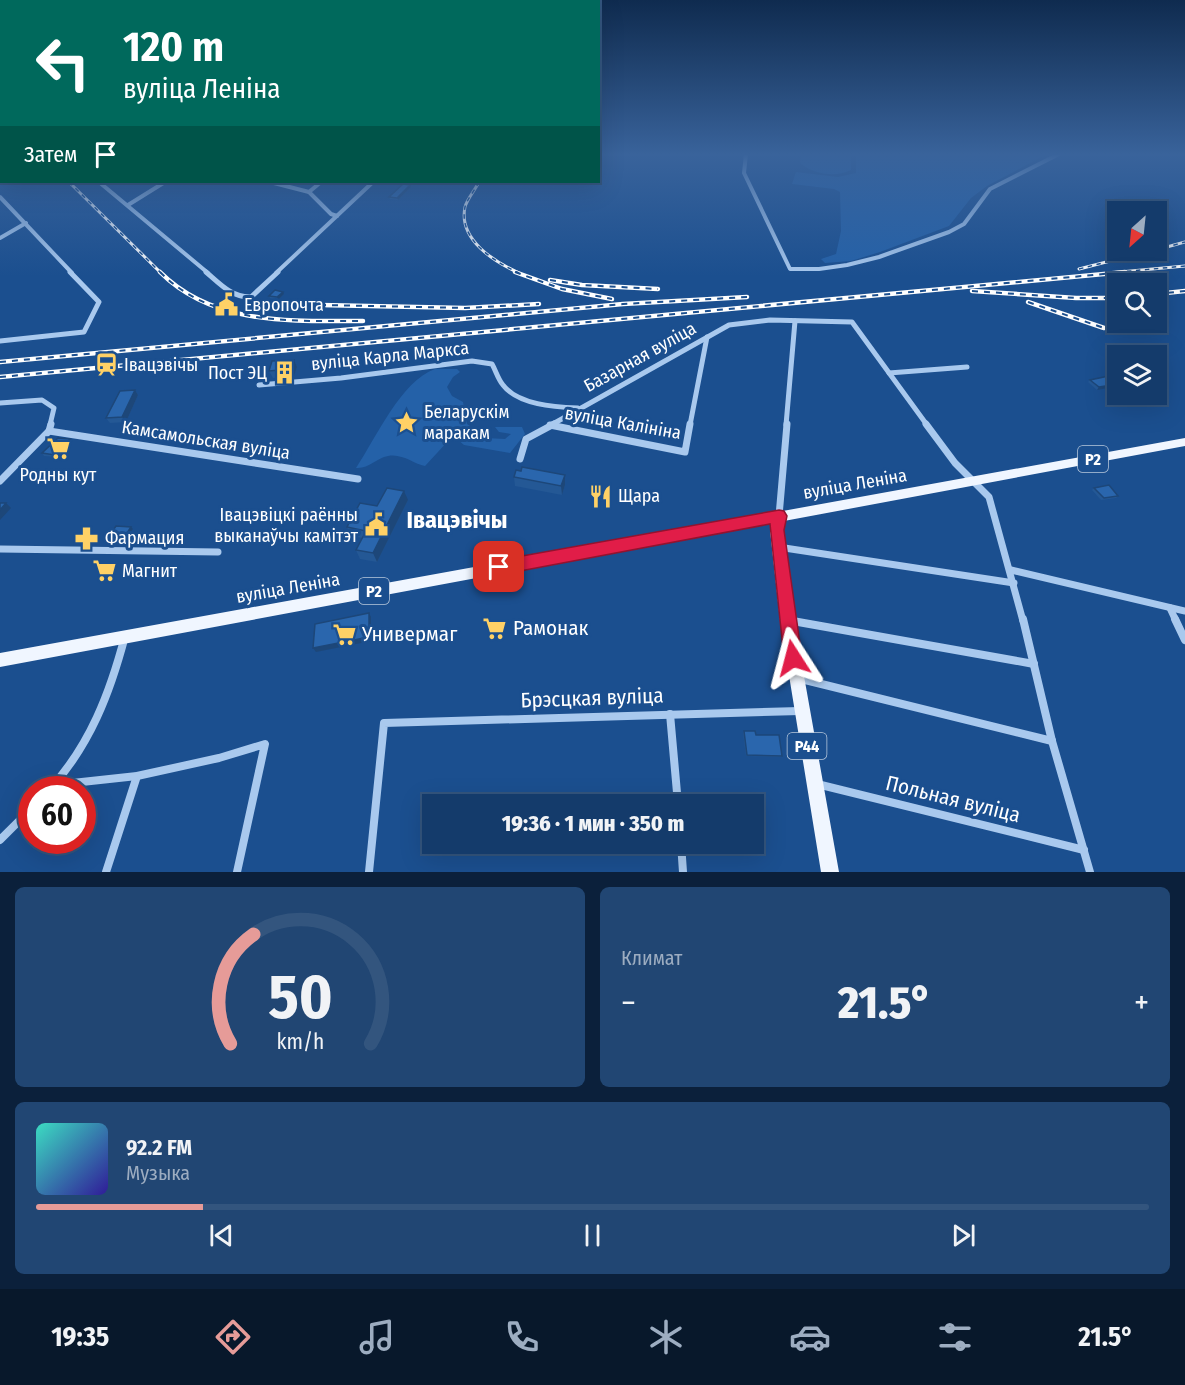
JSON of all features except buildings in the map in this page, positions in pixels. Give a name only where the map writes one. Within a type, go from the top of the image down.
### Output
[{"type":"main road","name":"вуліца Леніна","points":[[0,660],[1185,442]]},
{"type":"main road","name":"Р44","points":[[779,516],[776,530],[787,620],[830,872]]},
{"type":"street","points":[[115,195],[236,296],[251,297],[361,195]]},
{"type":"street","points":[[128,205],[145,195]]},
{"type":"street","points":[[312,195],[331,214],[338,216]]},
{"type":"street","points":[[755,195],[790,269],[819,269],[879,257],[949,232],[964,224],[986,195]]},
{"type":"street","points":[[0,197],[99,302],[84,332],[0,342]]},
{"type":"street","points":[[0,238],[26,223]]},
{"type":"street","points":[[779,516],[795,321]]},
{"type":"street","name":"Базарная вуліца","points":[[520,459],[526,439],[729,325],[741,322],[852,322],[888,373]]},
{"type":"street","name":"вуліца Калініна","points":[[550,425],[685,453],[707,338]]},
{"type":"street","name":"вуліца Карла Маркса","points":[[259,385],[341,378],[472,361],[492,364],[502,384],[519,396],[560,407],[579,408]]},
{"type":"street","points":[[888,373],[967,367]]},
{"type":"street","points":[[888,373],[955,463],[989,496],[1011,570],[1052,741],[1090,872]]},
{"type":"street","points":[[0,403],[42,400],[54,408],[49,431],[0,481]]},
{"type":"street","name":"Камсамольская вуліца","points":[[49,431],[357,479]]},
{"type":"street","points":[[778,547],[1014,583]]},
{"type":"street","points":[[0,549],[218,552]]},
{"type":"street","points":[[1011,570],[1185,611]]},
{"type":"street","points":[[1170,608],[1185,639]]},
{"type":"street","points":[[787,620],[1034,663]]},
{"type":"street","points":[[61,776],[69,767],[100,712],[125,636]]},
{"type":"street","points":[[796,678],[1052,741]]},
{"type":"street","name":"Брэсцкая вуліца","points":[[369,872],[384,723],[801,711]]},
{"type":"street","points":[[670,714],[677,794]]},
{"type":"street","points":[[96,781],[137,776],[219,758],[265,744],[237,872]]},
{"type":"street","points":[[106,872],[137,776]]},
{"type":"street","name":"Польная вуліца","points":[[813,783],[1084,850]]},
{"type":"street","points":[[0,840],[18,822]]},
{"type":"street","points":[[682,854],[683,872]]},
{"type":"shaded area","points":[[840,195],[975,195],[949,226],[851,261],[825,263],[821,259],[836,254],[841,231]]},
{"type":"shaded area","points":[[435,369],[457,369],[460,372],[453,377],[447,387],[452,396],[463,402],[467,424],[477,435],[485,438],[505,439],[511,434],[499,432],[495,427],[522,427],[525,434],[510,453],[464,445],[457,439],[449,440],[425,466],[393,455],[365,467],[356,468],[400,398],[423,375]]},
{"type":"railway","points":[[82,195],[161,273]]},
{"type":"railway","points":[[471,195],[465,207],[464,219],[467,230],[480,248],[499,263],[519,273]]},
{"type":"railway","points":[[1167,247],[1185,242]]},
{"type":"railway","points":[[1079,269],[1110,261]]},
{"type":"railway","points":[[1109,273],[1185,266]]},
{"type":"railway","points":[[160,272],[181,290],[229,311],[282,320],[363,321]]},
{"type":"railway","points":[[515,272],[562,289],[612,299]]},
{"type":"railway","points":[[0,377],[1125,272]]},
{"type":"railway","points":[[550,280],[582,285],[658,289]]},
{"type":"railway","points":[[972,291],[1107,298]]},
{"type":"railway","points":[[1167,293],[1185,291]]},
{"type":"railway","points":[[0,362],[623,304],[747,297]]},
{"type":"railway","points":[[1028,302],[1104,328]]},
{"type":"railway","points":[[320,305],[465,308],[539,304]]},
{"type":"place","name":"Европочта","points":[[226,305]]},
{"type":"place","name":"Івацэвічы","points":[[106,365]]},
{"type":"place","name":"Пост ЭЦ","points":[[285,373]]},
{"type":"place","name":"Беларускім маракам","points":[[406,422]]},
{"type":"place","name":"Родны кут","points":[[58,449]]},
{"type":"place","name":"Щара","points":[[600,496]]},
{"type":"place","name":"Івацэвіцкі раённы выканаўчы камітэт","points":[[376,525]]},
{"type":"place","name":"Фармация","points":[[87,538]]},
{"type":"place","name":"Магнит","points":[[104,571]]},
{"type":"place","name":"Рамонак","points":[[495,628]]},
{"type":"place","name":"Универмаг","points":[[344,634]]},
{"type":"district","name":"Івацэвічы","points":[[457,520]]},
{"type":"route","points":[[499,567],[779,516],[776,530],[793,658]]}]
